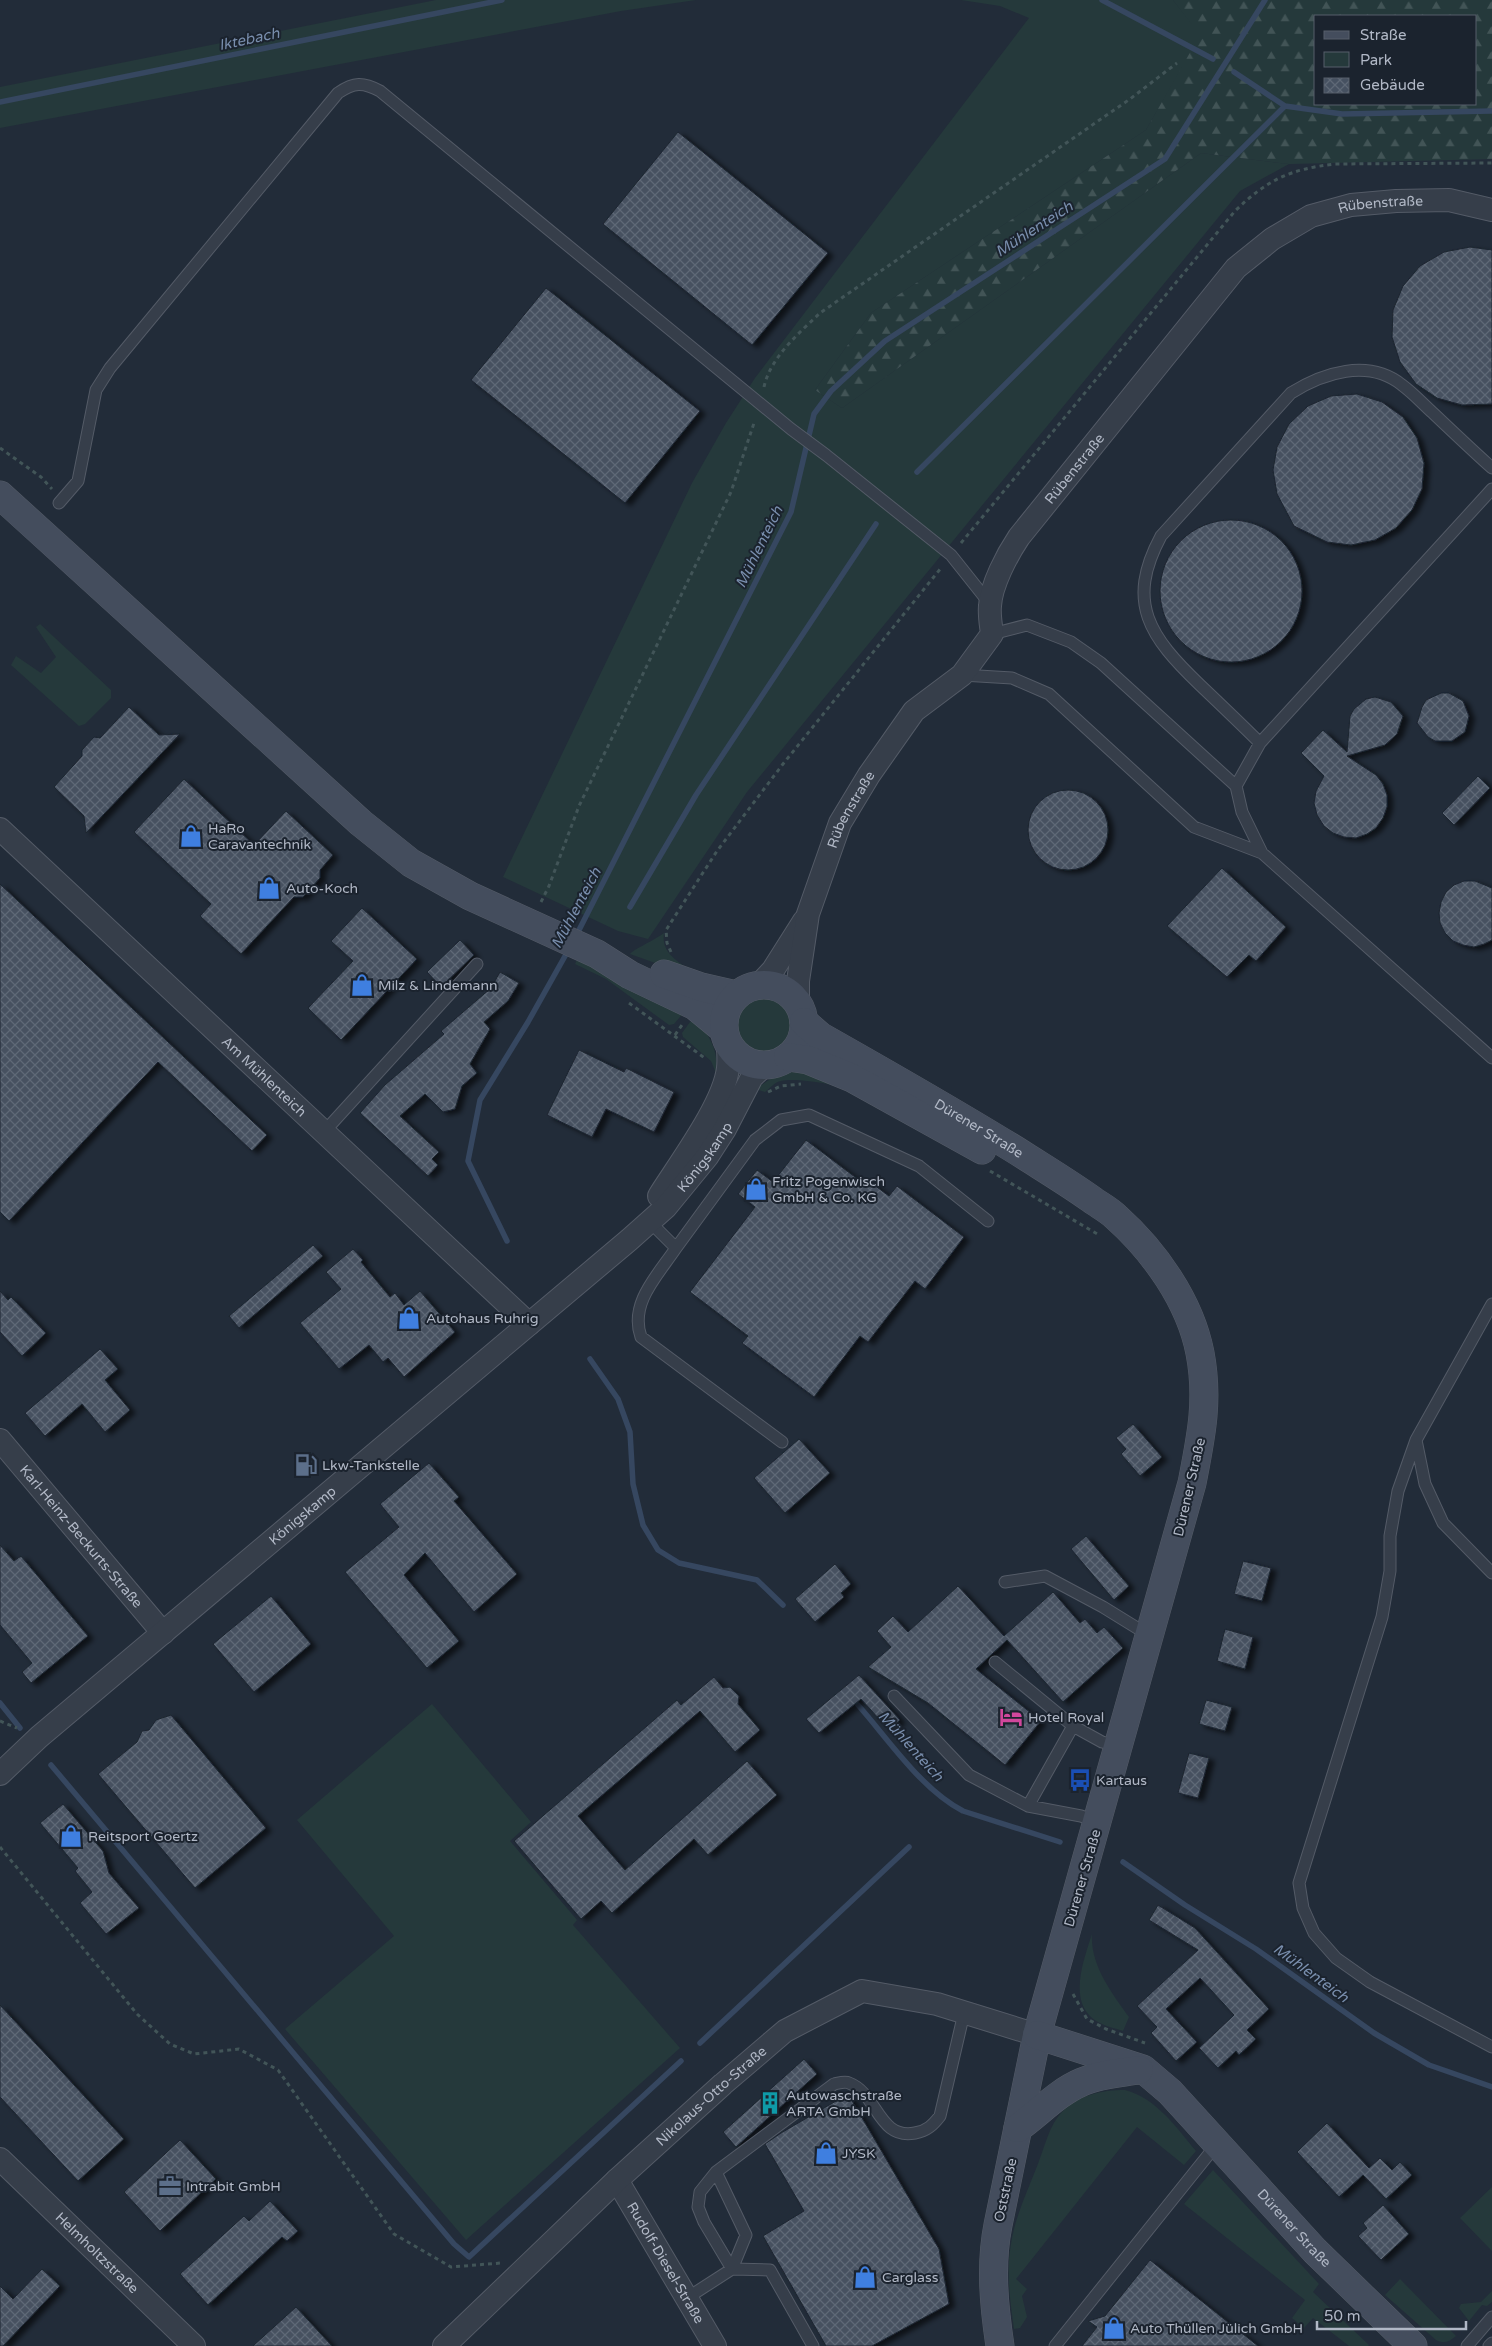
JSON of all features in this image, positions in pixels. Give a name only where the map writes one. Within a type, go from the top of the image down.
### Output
[{"type":"main road","points":[[0,494],[347,810],[411,864],[470,896],[592,952],[630,976],[695,1006],[726,1037],[738,1056],[751,1063],[777,1061],[797,1048],[803,1035],[801,1013],[781,989],[770,985],[748,990],[701,988],[635,964],[592,952]]},
{"type":"main road","points":[[726,1037],[726,1010],[748,990]]},
{"type":"main road","name":"Dürener Straße","points":[[801,1013],[820,1036],[941,1104],[1060,1178],[1116,1216],[1144,1248],[1175,1290],[1190,1320],[1200,1352],[1204,1386],[1204,1420],[1192,1483],[1038,2035],[1146,2058],[1170,2092],[1315,2251],[1402,2342]]},
{"type":"main road","name":"Dürener Straße","points":[[777,1061],[808,1060],[852,1078],[968,1142],[1144,1248]]},
{"type":"main road","name":"Oststraße","points":[[1000,2346],[994,2286],[994,2246],[1038,2035]]},
{"type":"main road","points":[[1018,2128],[1054,2099],[1082,2082],[1146,2058]]},
{"type":"street","name":"Rübenstraße","points":[[801,1013],[798,981],[808,914],[840,823],[869,775],[914,711],[962,674],[992,634],[990,604],[1009,552],[1024,530],[1236,268],[1272,240],[1311,216],[1351,206],[1396,201],[1449,200],[1492,210]]},
{"type":"street","name":"Am Mühlenteich","points":[[0,829],[529,1324]]},
{"type":"street","name":"Rübenstraße","points":[[748,990],[773,970],[808,914]]},
{"type":"street","name":"Königskamp","points":[[629,1240],[709,1116],[724,1084],[728,1068],[726,1037]]},
{"type":"street","name":"Königskamp","points":[[0,1774],[38,1737],[650,1222],[666,1207],[706,1157],[725,1129],[752,1077],[777,1061]]},
{"type":"street","name":"Karl-Heinz-Beckurts-Straße","points":[[0,1440],[163,1633]]},
{"type":"street","name":"Nikolaus-Otto-Straße","points":[[444,2346],[617,2180],[723,2084],[786,2031],[862,1991],[937,2004],[1038,2035]]},
{"type":"street","name":"Helmholtzstraße","points":[[0,2159],[194,2346]]},
{"type":"street","name":"Rudolf-Diesel-Straße","points":[[617,2180],[715,2346]]},
{"type":"lane","points":[[59,503],[78,481],[96,390],[110,368],[338,93],[351,84],[366,83],[380,91],[791,429],[951,555],[990,604]]},
{"type":"lane","points":[[1260,743],[1177,663],[1152,629],[1145,606],[1144,584],[1149,558],[1161,536],[1291,393],[1313,380],[1337,371],[1362,371],[1382,374],[1401,384],[1492,468]]},
{"type":"lane","points":[[1236,786],[1260,743],[1492,488]]},
{"type":"lane","points":[[992,634],[1027,625],[1071,642],[1101,663],[1236,786],[1242,812],[1262,853]]},
{"type":"lane","points":[[962,674],[1012,678],[1050,694],[1194,827],[1262,853],[1492,1058]]},
{"type":"lane","points":[[324,1132],[477,964]]},
{"type":"lane","points":[[782,1442],[641,1337],[636,1324],[639,1303],[676,1248],[755,1140],[781,1120],[809,1115],[919,1166],[988,1222]]},
{"type":"lane","points":[[650,1222],[676,1248]]},
{"type":"lane","points":[[1492,1304],[1416,1440],[1396,1500],[1390,1536],[1390,1571],[1382,1617],[1299,1883],[1303,1908],[1314,1933],[1336,1958],[1370,1982],[1492,2048]]},
{"type":"lane","points":[[1416,1440],[1425,1484],[1443,1523],[1492,1574]]},
{"type":"lane","points":[[1004,1582],[1045,1576],[1102,1606],[1150,1636]]},
{"type":"lane","points":[[995,1662],[1073,1726],[1102,1742],[1119,1746]]},
{"type":"lane","points":[[894,1696],[969,1774],[1028,1806],[1082,1816],[1098,1822]]},
{"type":"lane","points":[[1028,1806],[1073,1726]]},
{"type":"lane","points":[[732,2269],[704,2222],[698,2206],[700,2192],[716,2172],[834,2084],[847,2082],[858,2088],[886,2126],[898,2133],[921,2132],[932,2127],[940,2116],[964,2013]]},
{"type":"lane","points":[[1055,2346],[1217,2144]]},
{"type":"lane","points":[[716,2172],[746,2235],[732,2269]]},
{"type":"lane","points":[[687,2298],[732,2269],[770,2270],[812,2346]]},
{"type":"lane","points":[[1467,2346],[1492,2316]]},
{"type":"lane","points":[[1489,2346],[1492,2343]]},
{"type":"path","points":[[542,928],[549,886],[579,806],[731,492],[761,403],[766,378],[774,364],[797,336],[820,313],[1130,99],[1177,62]]},
{"type":"path","points":[[0,448],[41,477],[53,490],[59,503]]},
{"type":"path","points":[[672,955],[667,943],[666,930],[717,851],[783,764],[951,555]]},
{"type":"path","points":[[742,1094],[757,1102],[763,1094],[781,1086],[808,1084]]},
{"type":"path","points":[[987,1169],[1103,1238]]},
{"type":"path","points":[[0,1847],[137,2014],[170,2044],[194,2054],[239,2048],[278,2070],[394,2234],[451,2267],[504,2263],[529,2266]]},
{"type":"path","points":[[1076,1985],[1073,1994],[1087,2019],[1106,2029],[1142,2041],[1146,2058]]},
{"type":"green space","points":[[436,0],[696,0],[621,11],[0,128],[0,87]]},
{"type":"green space","points":[[961,0],[1173,0],[1201,35],[1146,130],[871,313],[815,390],[842,408],[1201,153],[1289,164],[1240,191],[747,792],[648,939],[618,931],[503,877],[692,483],[726,423],[755,378],[1029,18],[1000,6]]},
{"type":"green space","points":[[1173,0],[1492,0],[1492,159],[1289,164],[1201,153],[842,408],[815,390],[871,313],[1146,130],[1200,35]]},
{"type":"green space","points":[[40,624],[111,690],[111,698],[85,724],[79,726],[11,665],[16,656],[41,673],[56,657],[36,627]]},
{"type":"green space","points":[[664,933],[665,946],[668,951],[691,971],[658,964],[630,954]]},
{"type":"green space","points":[[578,958],[685,1011],[674,1024],[669,1025],[606,979],[575,964]]},
{"type":"green space","points":[[756,997],[768,997],[783,1005],[791,1020],[791,1032],[783,1047],[768,1055],[756,1055],[741,1047],[733,1032],[733,1020],[741,1005]]},
{"type":"green space","points":[[697,1019],[715,1051],[716,1073],[711,1061],[683,1037],[682,1033],[690,1022]]},
{"type":"green space","points":[[798,1070],[862,1091],[799,1080],[781,1081],[765,1092],[756,1089],[773,1077]]},
{"type":"green space","points":[[432,1704],[531,1822],[510,1841],[577,1920],[573,1925],[680,2048],[466,2240],[285,2029],[394,1936],[297,1820]]},
{"type":"green space","points":[[1092,1934],[1092,1945],[1098,1968],[1129,2017],[1123,2031],[1100,2023],[1083,2006],[1080,1995],[1080,1983]]},
{"type":"green space","points":[[1125,2090],[1156,2106],[1196,2151],[1184,2165],[1137,2127],[1016,2279],[1027,2289],[1022,2296],[1027,2317],[1020,2328],[1014,2329],[1009,2276],[1011,2244],[1019,2213],[1051,2129],[1062,2112],[1075,2101],[1099,2092]]},
{"type":"green space","points":[[1213,2170],[1319,2284],[1313,2292],[1368,2346],[1349,2346],[1313,2318],[1304,2328],[1292,2318],[1305,2300],[1184,2204]]},
{"type":"green space","points":[[1492,2187],[1492,2251],[1460,2218]]},
{"type":"green space","points":[[1400,2279],[1456,2336],[1446,2342],[1436,2340],[1385,2295]]},
{"type":"green space","points":[[1492,2291],[1492,2302],[1487,2306],[1482,2305],[1469,2321],[1459,2308],[1461,2304],[1481,2302]]},
{"type":"building","points":[[678,132],[828,253],[752,345],[603,224]]},
{"type":"building","points":[[1470,247],[1492,250],[1492,404],[1462,405],[1437,398],[1416,384],[1400,362],[1392,337],[1393,310],[1403,286],[1420,266],[1444,252]]},
{"type":"building","points":[[546,288],[700,411],[625,503],[471,380]]},
{"type":"building","points":[[1357,394],[1382,402],[1403,417],[1417,438],[1424,463],[1422,489],[1412,510],[1396,528],[1375,540],[1351,545],[1327,542],[1294,526],[1277,494],[1273,470],[1277,447],[1289,424],[1308,406],[1331,396]]},
{"type":"building","points":[[1231,520],[1245,521],[1258,525],[1282,540],[1297,564],[1301,577],[1301,605],[1297,618],[1282,642],[1258,657],[1245,661],[1231,662],[1217,661],[1204,657],[1180,642],[1165,618],[1161,605],[1160,591],[1161,577],[1165,564],[1180,540],[1204,525],[1217,521]]},
{"type":"building","points":[[1441,693],[1449,693],[1463,701],[1469,716],[1465,732],[1452,741],[1435,741],[1428,737],[1417,723],[1426,700]]},
{"type":"building","points":[[1375,697],[1391,702],[1403,716],[1397,734],[1385,745],[1347,756],[1376,775],[1383,784],[1387,795],[1387,807],[1383,818],[1376,828],[1356,838],[1344,837],[1333,833],[1324,826],[1317,815],[1314,803],[1316,791],[1324,776],[1301,753],[1323,730],[1347,752],[1350,716],[1354,709],[1366,699]]},
{"type":"building","points":[[129,707],[159,735],[180,734],[86,833],[84,816],[54,787],[82,756],[82,750],[94,737],[100,738]]},
{"type":"building","points":[[1478,776],[1490,788],[1454,825],[1442,813]]},
{"type":"building","points":[[184,779],[254,845],[286,811],[333,855],[320,870],[320,878],[303,897],[294,897],[241,954],[200,916],[211,904],[134,832]]},
{"type":"building","points":[[1068,790],[1083,793],[1096,802],[1105,815],[1108,830],[1105,845],[1096,858],[1083,867],[1068,870],[1053,867],[1040,858],[1031,845],[1028,830],[1031,815],[1040,802],[1053,793]]},
{"type":"building","points":[[1222,868],[1286,927],[1256,961],[1249,955],[1227,977],[1167,926]]},
{"type":"building","points":[[1464,881],[1475,881],[1492,888],[1492,940],[1474,947],[1453,941],[1445,933],[1440,923],[1441,902],[1446,892],[1454,885]]},
{"type":"building","points":[[0,884],[267,1135],[252,1151],[158,1062],[9,1221],[0,1212]]},
{"type":"building","name":"Milz & Lindemann","points":[[362,908],[417,959],[341,1040],[308,1008],[353,961],[331,941]]},
{"type":"building","points":[[460,940],[474,955],[441,987],[427,972]]},
{"type":"building","points":[[500,972],[519,983],[508,1001],[484,1022],[490,1029],[470,1064],[477,1073],[462,1086],[455,1109],[443,1112],[425,1094],[400,1116],[439,1152],[432,1159],[438,1165],[428,1176],[360,1113],[385,1085],[444,1034],[441,1031],[491,988]]},
{"type":"building","points":[[579,1050],[624,1072],[626,1068],[674,1092],[654,1132],[606,1109],[592,1137],[547,1115]]},
{"type":"building","points":[[806,1140],[863,1183],[866,1179],[889,1196],[897,1186],[964,1237],[925,1289],[915,1281],[868,1342],[860,1336],[814,1397],[742,1343],[748,1336],[690,1292],[755,1207],[738,1194],[757,1170],[773,1182]]},
{"type":"building","points":[[313,1245],[323,1256],[239,1328],[229,1316]]},
{"type":"building","points":[[353,1249],[363,1260],[361,1262],[390,1297],[395,1293],[404,1305],[420,1291],[455,1332],[404,1377],[388,1358],[383,1362],[369,1345],[339,1369],[300,1323],[341,1289],[326,1272]]},
{"type":"building","points":[[0,1291],[8,1300],[11,1297],[46,1333],[22,1356],[0,1332]]},
{"type":"building","points":[[100,1349],[118,1369],[105,1380],[130,1410],[105,1432],[82,1404],[45,1436],[25,1413]]},
{"type":"building","points":[[1133,1424],[1162,1457],[1140,1476],[1121,1454],[1126,1449],[1116,1438]]},
{"type":"building","points":[[799,1439],[830,1473],[785,1513],[754,1478]]},
{"type":"building","points":[[429,1463],[459,1497],[454,1501],[517,1574],[474,1612],[425,1553],[404,1575],[459,1641],[427,1668],[345,1572],[399,1527],[380,1504]]},
{"type":"building","points":[[1086,1536],[1129,1586],[1114,1600],[1071,1549]]},
{"type":"building","points":[[0,1545],[14,1561],[21,1556],[88,1636],[31,1683],[22,1672],[32,1663],[0,1625]]},
{"type":"building","points":[[1243,1561],[1271,1568],[1262,1601],[1234,1594]]},
{"type":"building","points":[[835,1564],[851,1584],[841,1593],[844,1597],[815,1622],[795,1599]]},
{"type":"building","points":[[958,1586],[1004,1636],[1053,1592],[1080,1623],[1085,1619],[1097,1633],[1104,1627],[1123,1648],[1063,1702],[1007,1640],[976,1669],[1041,1721],[1005,1765],[928,1703],[868,1667],[891,1647],[877,1631],[893,1616],[908,1632]]},
{"type":"building","points":[[271,1596],[311,1644],[254,1692],[213,1644]]},
{"type":"building","points":[[1225,1629],[1253,1637],[1245,1669],[1217,1661]]},
{"type":"building","points":[[859,1675],[900,1720],[889,1730],[861,1699],[819,1733],[806,1719]]},
{"type":"building","points":[[714,1677],[723,1688],[730,1687],[739,1696],[738,1704],[760,1730],[735,1752],[700,1711],[578,1816],[625,1870],[747,1761],[777,1795],[708,1855],[694,1839],[612,1913],[601,1901],[581,1919],[514,1841],[677,1700],[681,1705]]},
{"type":"building","points":[[1206,1700],[1232,1707],[1225,1731],[1199,1724]]},
{"type":"building","points":[[171,1715],[266,1828],[195,1888],[98,1774],[137,1742],[142,1731],[149,1730],[156,1720]]},
{"type":"building","points":[[1189,1753],[1209,1758],[1198,1798],[1178,1793]]},
{"type":"building","points":[[63,1804],[103,1851],[109,1873],[139,1908],[106,1934],[80,1903],[92,1892],[75,1871],[78,1868],[40,1823]]},
{"type":"building","points":[[1158,1905],[1195,1928],[1269,2009],[1247,2030],[1256,2039],[1239,2055],[1236,2051],[1218,2068],[1199,2048],[1234,2015],[1200,1978],[1166,2009],[1197,2042],[1176,2061],[1151,2033],[1157,2027],[1137,2006],[1198,1950],[1149,1920]]},
{"type":"building","points":[[0,2005],[124,2139],[78,2181],[0,2097]]},
{"type":"building","name":"Autowaschstraße ARTA GmbH","points":[[804,2059],[817,2074],[736,2147],[723,2132]]},
{"type":"building","name":"Carglass","points":[[848,2094],[939,2249],[949,2304],[872,2346],[826,2346],[763,2236],[804,2211],[765,2144]]},
{"type":"building","points":[[1327,2123],[1369,2168],[1380,2158],[1392,2170],[1400,2162],[1412,2175],[1386,2199],[1363,2175],[1339,2197],[1297,2152]]},
{"type":"building","name":"Intrabit GmbH","points":[[180,2140],[216,2179],[160,2231],[124,2192]]},
{"type":"building","points":[[270,2201],[298,2231],[287,2241],[282,2237],[208,2305],[180,2274],[244,2216],[249,2221]]},
{"type":"building","points":[[1383,2205],[1409,2234],[1381,2260],[1358,2236],[1367,2228],[1363,2223]]},
{"type":"building","points":[[1150,2260],[1258,2346],[1082,2346],[1097,2327],[1088,2321],[1105,2316]]},
{"type":"building","points":[[42,2269],[60,2286],[3,2346],[0,2346],[0,2286],[13,2299]]},
{"type":"building","points":[[296,2307],[332,2346],[253,2346]]},
{"type":"waterway","name":"Iktebach","points":[[0,102],[502,0]]},
{"type":"waterway","name":"Iktebach","points":[[1102,0],[1213,59]]},
{"type":"waterway","name":"Mühlenteich","points":[[576,936],[791,512],[814,414],[831,391],[885,341],[1165,159],[1265,0]]},
{"type":"waterway","name":"Iktebach","points":[[1234,72],[1285,106],[1342,114],[1492,111]]},
{"type":"waterway","points":[[917,472],[1285,106]]},
{"type":"waterway","points":[[630,907],[696,795],[876,524]]},
{"type":"waterway","name":"Mühlenteich","points":[[507,1241],[468,1161],[480,1100],[528,1022],[569,949]]},
{"type":"waterway","name":"Mühlenteich","points":[[590,1359],[618,1399],[630,1432],[633,1484],[643,1525],[658,1550],[679,1563],[757,1580],[783,1605]]},
{"type":"waterway","points":[[0,1703],[20,1728]]},
{"type":"waterway","name":"Mühlenteich","points":[[858,1705],[906,1763],[948,1802],[963,1811],[1060,1842]]},
{"type":"waterway","points":[[51,1765],[454,2244],[469,2257],[681,2061]]},
{"type":"waterway","points":[[700,2043],[909,1847]]},
{"type":"waterway","name":"Mühlenteich","points":[[1123,1862],[1185,1905],[1256,1949],[1374,2033],[1429,2065],[1492,2087]]},
{"type":"place","name":"HaRo Caravantechnik","points":[[191,836]]},
{"type":"place","name":"Auto-Koch","points":[[269,888]]},
{"type":"place","name":"Milz & Lindemann","points":[[362,985]]},
{"type":"place","name":"Fritz Pogenwisch GmbH & Co. KG","points":[[756,1189]]},
{"type":"place","name":"Autohaus Ruhrig","points":[[409,1318]]},
{"type":"place","name":"Lkw-Tankstelle","points":[[306,1465]]},
{"type":"place","name":"Hotel Royal","points":[[1011,1717]]},
{"type":"place","name":"Kartaus","points":[[1080,1780]]},
{"type":"place","name":"Reitsport Goertz","points":[[71,1836]]},
{"type":"place","name":"Autowaschstraße ARTA GmbH","points":[[770,2103]]},
{"type":"place","name":"JYSK","points":[[826,2153]]},
{"type":"place","name":"Intrabit GmbH","points":[[170,2186]]},
{"type":"place","name":"Carglass","points":[[865,2277]]},
{"type":"place","name":"Auto Thüllen Jülich GmbH","points":[[1114,2328]]}]
